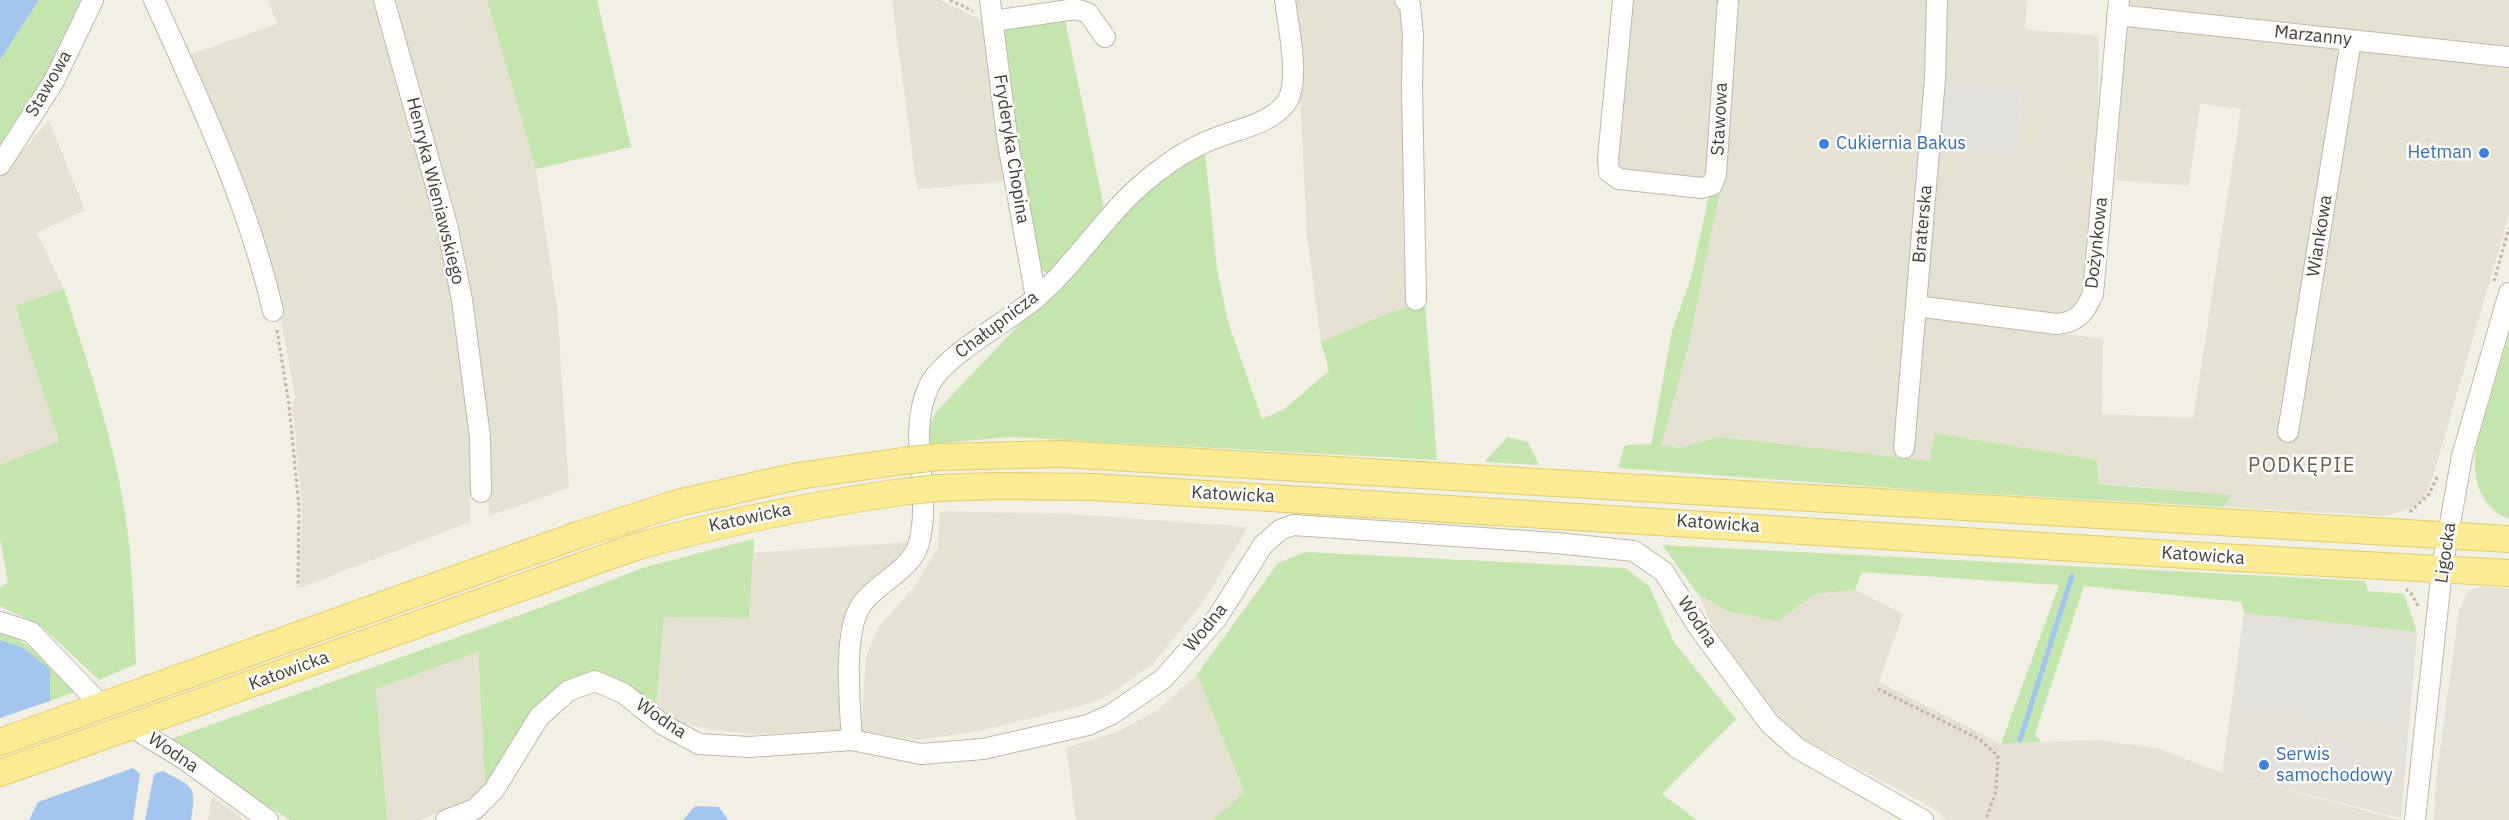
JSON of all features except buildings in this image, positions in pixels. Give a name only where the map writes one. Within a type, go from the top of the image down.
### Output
[{"type":"main road","name":"Katowicka","points":[[0,742],[578,535],[678,503],[798,476],[938,457],[1094,456],[2509,539]]},
{"type":"main road","name":"Katowicka","points":[[0,773],[635,547],[733,521],[808,506],[939,488],[1094,487],[2509,573]]},
{"type":"street","name":"Stawowa","points":[[0,165],[54,81],[93,0]]},
{"type":"street","points":[[154,0],[234,181],[262,262],[273,311]]},
{"type":"street","name":"Henryka Wieniawskiego","points":[[384,0],[447,225],[462,300],[480,437],[481,492]]},
{"type":"street","name":"Fryderyka Chopina","points":[[990,0],[1007,137],[1036,298]]},
{"type":"street","name":"Chałupnicza","points":[[852,740],[849,686],[852,626],[862,604],[917,549],[924,518],[919,438],[921,409],[929,385],[946,362],[1036,298],[1134,191],[1157,171],[1204,142],[1273,116],[1287,102],[1294,82],[1285,0]]},
{"type":"street","name":"Stawowa","points":[[1623,0],[1608,159],[1609,172],[1619,179],[1702,188],[1712,185],[1716,175],[1728,0]]},
{"type":"street","name":"Braterska","points":[[1904,448],[1935,79],[1937,0]]},
{"type":"street","points":[[1408,2],[1413,35],[1416,300]]},
{"type":"street","name":"Dożynkowa","points":[[1916,306],[2056,324],[2069,323],[2085,311],[2093,294],[2118,8]]},
{"type":"street","name":"Marzanny","points":[[2118,8],[2351,40],[2509,57]]},
{"type":"street","points":[[993,21],[1076,9],[1088,13],[1105,37]]},
{"type":"street","name":"Wiankowa","points":[[2288,432],[2351,40]]},
{"type":"street","name":"Ligocka","points":[[2415,820],[2442,569],[2468,430],[2509,293]]},
{"type":"street","name":"Wodna","points":[[446,820],[475,809],[494,790],[539,717],[568,690],[596,681],[623,693],[662,724],[699,744],[749,747],[852,740],[921,754],[983,749],[1088,725],[1112,714],[1163,679],[1217,618],[1263,545],[1280,530],[1293,525],[1556,543],[1634,551],[1664,572],[1699,628],[1769,723],[1797,748],[1923,820]]},
{"type":"street","points":[[0,622],[31,632],[96,700],[99,708]]},
{"type":"street","name":"Wodna","points":[[138,725],[143,734],[184,759],[268,820]]},
{"type":"path","points":[[273,311],[289,405],[299,507],[298,587]]},
{"type":"path","points":[[1878,689],[1979,739],[1998,756],[1996,791],[1986,820]]},
{"type":"shaded area","points":[[268,0],[377,0],[442,236],[459,323],[470,435],[470,522],[300,588],[302,508],[292,401],[296,401],[276,293],[188,55],[277,24]]},
{"type":"shaded area","points":[[389,0],[487,0],[536,169],[557,306],[569,488],[489,516],[486,439]]},
{"type":"shaded area","points":[[892,0],[940,0],[986,22],[1008,181],[917,189]]},
{"type":"shaded area","points":[[1292,0],[1387,0],[1393,1],[1403,9],[1403,244],[1408,307],[1321,342],[1307,238],[1298,53]]},
{"type":"shaded area","points":[[1628,0],[1723,0],[1708,180],[1617,171]]},
{"type":"shaded area","points":[[1735,0],[1928,0],[1923,123],[1897,458],[1719,437],[1680,448],[1660,445],[1689,344],[1723,172]]},
{"type":"shaded area","points":[[1944,0],[2027,0],[2025,29],[2099,36],[2097,187],[2087,296],[2075,312],[2055,318],[1931,301],[1926,291],[1938,148],[2017,155],[2021,90],[1941,83]]},
{"type":"shaded area","points":[[2124,0],[2509,0],[2509,50],[2133,10]]},
{"type":"shaded area","points":[[2128,26],[2336,48],[2339,59],[2355,58],[2361,51],[2509,66],[2509,215],[2431,483],[2423,498],[2413,507],[2387,516],[2223,507],[2231,495],[2098,483],[2097,460],[1936,433],[1931,461],[1909,459],[1924,315],[2103,339],[2102,414],[2193,418],[2241,109],[2200,104],[2189,186],[2116,180],[2123,40]]},
{"type":"shaded area","points":[[1941,83],[2021,90],[2017,156],[1938,148]]},
{"type":"shaded area","points":[[49,120],[85,210],[37,233],[64,289],[15,306],[59,441],[0,465],[0,177]]},
{"type":"shaded area","points":[[940,511],[1072,514],[1248,527],[1204,601],[1154,663],[1109,695],[1085,705],[979,731],[917,740],[861,731],[866,657],[877,629],[914,587],[938,548]]},
{"type":"shaded area","points":[[908,542],[902,561],[841,651],[840,731],[754,734],[714,730],[682,723],[656,708],[664,616],[749,618],[752,553]]},
{"type":"shaded area","points":[[2479,587],[2509,588],[2509,786],[2436,779],[2459,611],[2468,591]]},
{"type":"shaded area","points":[[1855,590],[1903,614],[1879,682],[2001,744],[2100,740],[2160,749],[2222,773],[2400,820],[1946,820],[1935,809],[1803,739],[1777,717],[1714,629],[1698,594],[1726,611],[1778,621],[1815,594]]},
{"type":"shaded area","points":[[2244,613],[2417,632],[2401,818],[2222,773]]},
{"type":"shaded area","points":[[2251,625],[2409,642],[2400,724],[2243,707]]},
{"type":"shaded area","points":[[478,652],[485,785],[470,799],[420,820],[387,820],[376,689]]},
{"type":"shaded area","points":[[1197,674],[1244,793],[1213,820],[1076,820],[1066,748],[1119,731],[1159,709]]},
{"type":"shaded area","points":[[2436,779],[2509,786],[2509,820],[2434,820]]},
{"type":"shaded area","points":[[212,796],[244,820],[208,820]]},
{"type":"green space","points":[[39,0],[81,0],[39,89],[0,148],[0,60]]},
{"type":"green space","points":[[487,0],[597,0],[631,147],[536,169]]},
{"type":"green space","points":[[1064,16],[1105,212],[1050,274],[1037,269],[1009,114],[1001,26]]},
{"type":"green space","points":[[1205,152],[1217,269],[1228,322],[1262,419],[1283,410],[1329,371],[1321,342],[1394,311],[1425,303],[1437,460],[1011,437],[929,444],[930,424],[936,412],[1158,178]]},
{"type":"green space","points":[[1721,185],[1689,344],[1661,445],[1680,448],[1719,437],[1930,461],[1935,433],[2097,460],[2098,484],[2232,495],[2223,507],[1907,489],[1618,468],[1625,445],[1651,444],[1672,331],[1691,278],[1709,195]]},
{"type":"green space","points":[[64,289],[109,437],[122,497],[131,561],[136,664],[99,680],[41,626],[0,606],[0,587],[8,583],[0,538],[0,465],[59,441],[15,306]]},
{"type":"green space","points":[[2509,334],[2509,519],[2490,507],[2484,499],[2479,489],[2475,458],[2476,447]]},
{"type":"green space","points":[[1508,437],[1528,442],[1539,465],[1484,462]]},
{"type":"green space","points":[[754,539],[749,618],[664,617],[656,708],[628,686],[609,677],[582,678],[564,686],[536,708],[485,785],[478,652],[376,689],[387,820],[290,820],[165,741],[534,610],[645,567]]},
{"type":"green space","points":[[1662,545],[2365,581],[2368,591],[2404,594],[2417,632],[2244,613],[2241,602],[2084,586],[2035,734],[2041,742],[2001,744],[2059,585],[1862,572],[1855,590],[1815,594],[1778,621],[1726,611],[1698,594]]},
{"type":"green space","points":[[1305,552],[1625,568],[1649,586],[1674,642],[1736,719],[1662,794],[1697,820],[1213,820],[1244,792],[1197,674],[1278,563]]},
{"type":"green space","points":[[0,629],[44,655],[75,692],[50,701],[49,669],[24,648],[0,640]]},
{"type":"water","points":[[0,0],[39,0],[0,60]]},
{"type":"water","points":[[0,640],[24,648],[50,669],[50,701],[0,718]]},
{"type":"water","points":[[133,768],[140,774],[133,820],[29,820],[38,802]]},
{"type":"water","points":[[163,771],[191,788],[193,800],[191,820],[145,820],[154,774]]},
{"type":"water","points":[[695,806],[719,807],[728,820],[683,820]]},
{"type":"waterway","points":[[2020,740],[2072,576]]},
{"type":"place","name":"Cukiernia Bakus","points":[[1824,144]]},
{"type":"place","name":"Hetman","points":[[2484,153]]},
{"type":"place","name":"Serwis samochodowy","points":[[2264,765]]},
{"type":"district","name":"PODKĘPIE","points":[[2302,466]]}]
